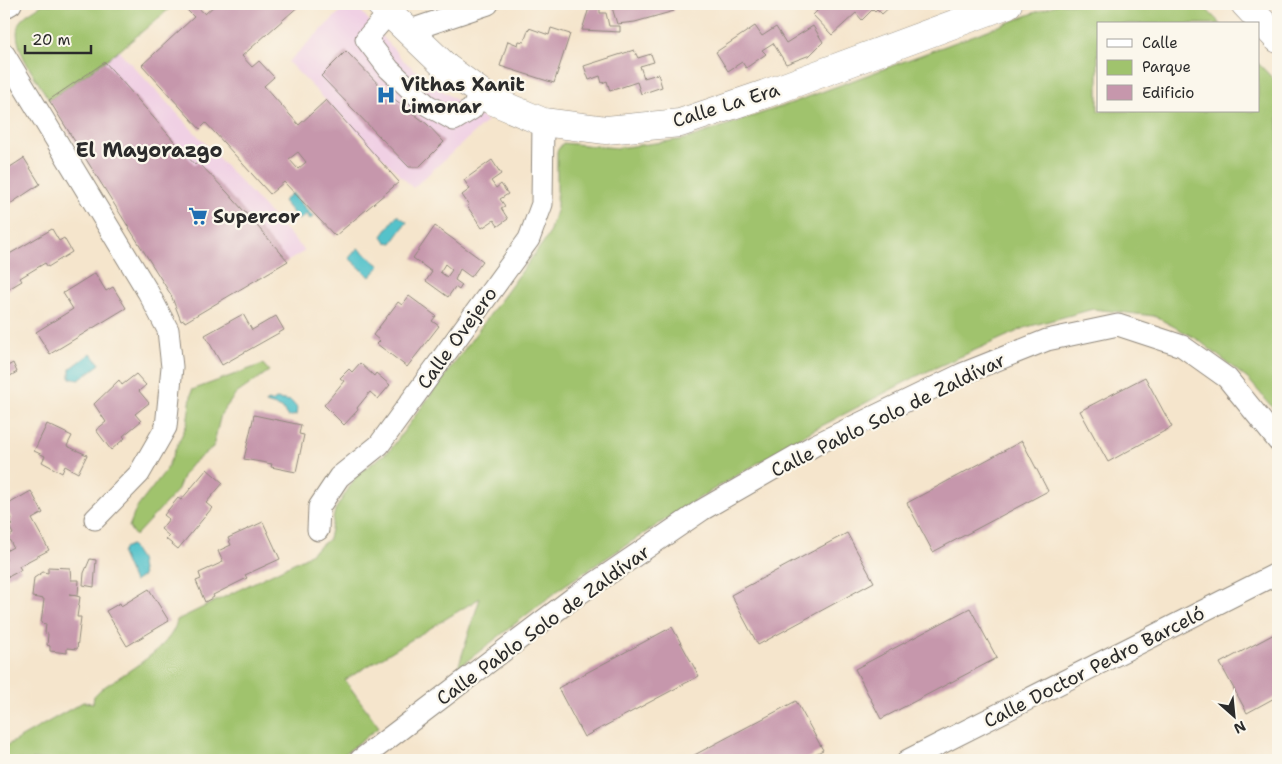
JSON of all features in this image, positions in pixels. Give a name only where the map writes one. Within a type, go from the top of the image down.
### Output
[{"type":"main road","name":"Calle La Era","points":[[392,16],[447,68],[491,100],[543,122],[606,130],[680,123],[765,94],[1008,4]]},
{"type":"main road","points":[[1244,4],[1278,39]]},
{"type":"street","points":[[4,8],[11,4]]},
{"type":"street","points":[[480,92],[472,110],[454,120],[426,105],[389,69],[366,39],[392,16],[488,4]]},
{"type":"street","points":[[4,54],[148,292],[168,330],[172,367],[166,427],[139,474],[95,519]]},
{"type":"street","name":"Calle Ovejero","points":[[318,530],[319,507],[338,477],[379,445],[529,238],[542,204],[543,122]]},
{"type":"street","name":"Calle Pablo Solo de Zaldívar","points":[[360,760],[573,598],[702,510],[815,445],[962,374],[1047,340],[1118,325],[1182,346],[1227,378],[1278,441]]},
{"type":"street","name":"Calle Doctor Pedro Barceló","points":[[908,760],[1278,573]]},
{"type":"shaded area","name":"Vithas Xanit Limonar","points":[[348,4],[355,4],[402,59],[428,81],[487,121],[413,188],[288,62]]},
{"type":"shaded area","name":"Supercor","points":[[119,51],[305,251],[185,322],[184,320],[181,321],[171,295],[49,100]]},
{"type":"green space","points":[[43,4],[175,4],[119,51],[49,100],[21,50],[17,29],[21,20]]},
{"type":"green space","points":[[1058,4],[1201,4],[1219,22],[1097,22],[1097,112],[1260,112],[1260,65],[1278,84],[1278,414],[1249,380],[1197,339],[1154,316],[1093,309],[1027,327],[917,376],[810,432],[694,501],[565,585],[458,668],[480,598],[345,680],[379,727],[337,760],[4,760],[4,747],[83,702],[93,703],[94,696],[100,690],[157,650],[173,631],[177,620],[306,557],[329,539],[335,510],[357,475],[390,450],[548,236],[557,208],[557,151],[563,143],[617,148],[686,139],[792,103]]},
{"type":"green space","points":[[263,364],[269,371],[236,394],[221,414],[213,447],[192,464],[184,474],[177,491],[135,536],[129,527],[136,509],[166,470],[187,424],[192,390]]},
{"type":"water","points":[[292,193],[313,217],[310,219],[306,214],[299,220],[283,201]]},
{"type":"water","points":[[397,215],[407,222],[392,243],[386,242],[382,236]]},
{"type":"water","points":[[358,248],[380,266],[370,277],[349,258]]},
{"type":"water","points":[[91,353],[100,364],[79,380],[70,378],[70,369]]},
{"type":"water","points":[[276,399],[291,401],[297,408],[296,415],[288,417],[282,408],[266,403]]},
{"type":"water","points":[[131,545],[140,559],[143,576],[134,582],[122,554],[124,548]]},
{"type":"building","points":[[194,4],[205,14],[216,4],[301,4],[242,56],[252,67],[259,61],[274,77],[264,86],[299,125],[326,100],[399,182],[335,236],[284,182],[270,194],[206,123],[200,129],[142,65],[194,17],[187,10]],"holes":[[[298,152],[306,162],[298,169],[289,159]]]},
{"type":"building","points":[[611,4],[673,4],[674,11],[635,22],[617,24]]},
{"type":"building","points":[[816,4],[893,4],[882,14],[877,9],[875,11],[873,9],[862,20],[856,13],[832,35],[813,15],[820,8]]},
{"type":"building","points":[[589,8],[600,8],[600,13],[606,13],[609,26],[620,26],[620,32],[582,30]]},
{"type":"building","points":[[755,26],[762,36],[776,27],[786,43],[813,26],[823,42],[810,55],[786,64],[773,43],[762,50],[766,54],[746,68],[742,62],[728,71],[716,52]]},
{"type":"building","points":[[529,28],[549,35],[551,28],[570,34],[554,83],[500,66],[508,41],[518,45],[519,41],[524,42]]},
{"type":"building","points":[[634,50],[638,58],[651,54],[654,62],[640,66],[644,78],[658,74],[662,87],[641,94],[637,82],[610,91],[607,81],[602,83],[600,76],[589,80],[584,66]]},
{"type":"building","points":[[346,51],[389,95],[427,124],[444,142],[419,167],[409,167],[321,76]]},
{"type":"building","name":"Supercor","points":[[105,62],[195,165],[198,162],[288,261],[185,322],[184,320],[181,321],[171,295],[49,100]]},
{"type":"building","points":[[24,158],[40,184],[4,208],[4,171]]},
{"type":"building","points":[[492,160],[501,174],[491,181],[496,188],[501,184],[508,194],[500,199],[505,206],[501,208],[508,219],[498,226],[494,220],[482,228],[462,195],[470,189],[464,180]]},
{"type":"building","points":[[435,226],[483,261],[471,277],[460,269],[455,280],[462,285],[459,290],[455,287],[448,297],[426,281],[432,272],[413,258]],"holes":[[[445,264],[452,270],[447,277],[440,272]]]},
{"type":"building","points":[[52,229],[59,241],[64,238],[72,252],[48,267],[45,263],[20,278],[22,281],[7,290],[4,285],[4,252],[6,256]]},
{"type":"building","points":[[95,273],[106,291],[113,287],[126,308],[50,354],[36,332],[73,309],[63,293]]},
{"type":"building","points":[[409,296],[436,316],[432,321],[439,326],[407,367],[377,344],[380,341],[373,335],[398,302],[402,305]]},
{"type":"building","points":[[243,314],[252,330],[276,316],[284,330],[222,365],[205,335]]},
{"type":"building","points":[[13,363],[17,372],[5,379],[7,383],[4,385],[4,368]]},
{"type":"building","points":[[360,363],[374,376],[376,373],[390,385],[378,399],[370,392],[357,408],[358,410],[344,425],[324,405],[344,381],[340,378],[349,369],[352,372]]},
{"type":"building","points":[[136,374],[146,385],[139,391],[149,403],[135,414],[141,421],[123,436],[125,438],[111,450],[96,430],[106,422],[94,404],[119,380],[122,385]]},
{"type":"building","points":[[1145,377],[1172,427],[1108,462],[1080,411]]},
{"type":"building","points":[[254,415],[301,425],[299,434],[304,435],[296,472],[271,467],[272,464],[244,459]]},
{"type":"building","points":[[47,424],[72,436],[67,446],[87,455],[78,473],[65,466],[62,473],[42,462],[45,456],[34,451]]},
{"type":"building","points":[[1022,441],[1048,491],[933,552],[907,503]]},
{"type":"building","points":[[207,469],[223,483],[206,503],[212,508],[178,549],[166,539],[169,536],[161,529],[169,519],[164,515],[178,498],[181,500]]},
{"type":"building","points":[[31,491],[43,513],[32,519],[49,550],[19,566],[21,570],[8,577],[4,570],[7,569],[4,563],[6,560],[4,552],[13,547],[8,537],[13,534],[9,526],[12,525],[9,520],[12,519],[5,506]]},
{"type":"building","points":[[263,522],[280,559],[245,575],[247,578],[213,595],[214,597],[205,602],[196,581],[201,579],[199,573],[223,562],[218,551],[231,545],[228,538]]},
{"type":"building","points":[[847,533],[874,582],[758,645],[731,595]]},
{"type":"building","points":[[90,559],[96,560],[94,587],[83,585],[84,573]]},
{"type":"building","points":[[48,567],[70,568],[71,580],[79,580],[78,595],[69,594],[80,597],[77,617],[81,617],[77,649],[67,648],[67,653],[50,651],[50,646],[47,645],[48,634],[45,633],[46,624],[41,623],[44,599],[32,597],[34,578],[43,572],[48,573]]},
{"type":"building","points":[[149,589],[169,621],[127,646],[106,611],[120,603],[121,606]]},
{"type":"building","points":[[970,608],[997,658],[881,719],[855,669]]},
{"type":"building","points":[[672,627],[699,676],[584,737],[558,688]]},
{"type":"building","points":[[1278,632],[1278,696],[1247,713],[1220,663]]},
{"type":"building","points":[[796,701],[823,750],[804,760],[685,760]]},
{"type":"place","name":"Vithas Xanit Limonar","points":[[386,95]]},
{"type":"place","name":"Supercor","points":[[198,216]]},
{"type":"district","name":"El Mayorazgo","points":[[149,150]]}]
